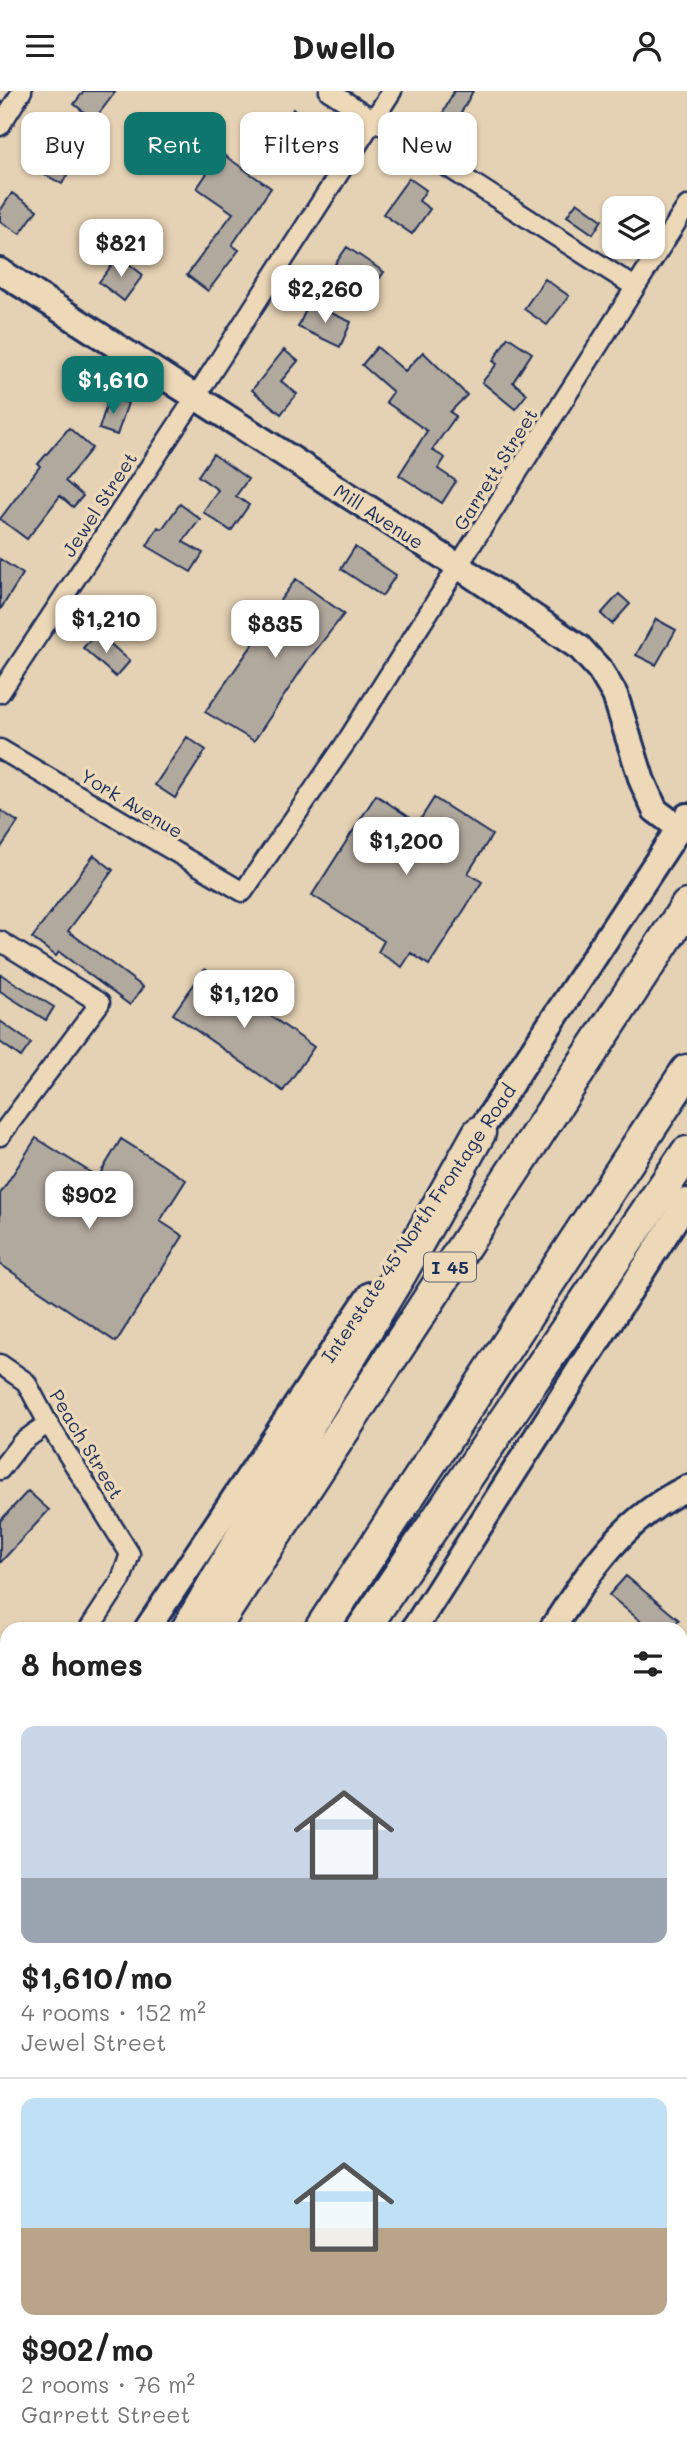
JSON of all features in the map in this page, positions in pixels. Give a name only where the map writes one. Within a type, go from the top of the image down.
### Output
[{"type":"highway","name":"I 45","points":[[218,1622],[687,906]]},
{"type":"highway","points":[[326,1622],[687,1071]]},
{"type":"highway","points":[[192,1622],[401,1272],[479,1133]]},
{"type":"highway","points":[[368,1622],[687,1153]]},
{"type":"main road","name":"Mill Avenue","points":[[0,271],[570,641],[600,670],[615,695],[642,781],[655,810],[683,822]]},
{"type":"main road","name":"Interstate 45 North Frontage Road","points":[[152,1622],[344,1335],[438,1189],[479,1133],[683,822]]},
{"type":"main road","points":[[418,1622],[686,1204]]},
{"type":"main road","points":[[557,1622],[590,1570],[627,1527],[687,1488]]},
{"type":"street","points":[[0,126],[22,91]]},
{"type":"street","points":[[330,91],[635,287]]},
{"type":"street","name":"Jewel Street","points":[[0,692],[195,398],[392,91]]},
{"type":"street","name":"Garrett Street","points":[[243,892],[345,744],[687,206]]},
{"type":"street","name":"York Avenue","points":[[0,749],[243,892]]},
{"type":"street","points":[[0,941],[100,1003],[0,1136]]},
{"type":"street","name":"Peach Street","points":[[0,1364],[26,1382],[48,1423],[130,1554],[121,1580],[94,1622]]},
{"type":"street","points":[[0,1470],[20,1443],[48,1423]]},
{"type":"building","points":[[84,91],[116,91],[100,112],[84,112],[74,104]]},
{"type":"building","points":[[454,91],[473,91],[462,112],[444,112]]},
{"type":"building","points":[[226,156],[240,166],[240,175],[252,175],[271,188],[232,245],[239,250],[208,291],[187,275],[233,213],[197,188],[206,175],[226,175]]},
{"type":"building","points":[[46,175],[67,175],[62,184]]},
{"type":"building","points":[[409,178],[426,190],[419,201],[430,209],[412,234],[383,214]]},
{"type":"building","points":[[12,193],[37,210],[20,234],[0,221],[0,211]]},
{"type":"building","points":[[577,202],[602,220],[593,234],[567,216]]},
{"type":"building","points":[[347,247],[384,272],[361,305],[324,280]]},
{"type":"building","points":[[119,256],[143,275],[124,301],[99,282]]},
{"type":"building","points":[[545,279],[569,296],[547,325],[524,309]]},
{"type":"building","points":[[309,303],[351,322],[340,347],[298,327]]},
{"type":"building","points":[[508,337],[532,353],[513,382],[527,394],[515,409],[482,382],[497,364],[493,361]]},
{"type":"building","points":[[377,347],[405,371],[423,352],[467,395],[450,412],[456,416],[432,450],[445,458],[438,469],[456,481],[442,503],[399,475],[427,431],[386,402],[393,392],[362,365]]},
{"type":"building","points":[[284,350],[298,361],[281,381],[297,394],[281,414],[252,390]]},
{"type":"building","points":[[109,397],[128,403],[117,435],[99,429]]},
{"type":"building","points":[[69,428],[92,448],[65,481],[83,496],[73,507],[60,496],[27,539],[0,519],[40,466],[38,464]]},
{"type":"building","points":[[213,454],[248,479],[236,496],[249,505],[231,531],[203,512],[218,490],[198,476]]},
{"type":"building","points":[[180,504],[200,519],[183,542],[203,553],[191,572],[147,546],[158,527],[162,529]]},
{"type":"building","points":[[355,547],[396,575],[382,596],[341,569]]},
{"type":"building","points":[[0,559],[23,574],[0,610]]},
{"type":"building","points":[[296,579],[344,614],[308,660],[254,741],[205,712]]},
{"type":"building","points":[[619,594],[630,604],[612,624],[601,614]]},
{"type":"building","points":[[656,619],[676,630],[656,665],[636,655]]},
{"type":"building","points":[[97,632],[130,661],[116,677],[83,648]]},
{"type":"building","points":[[187,737],[206,750],[175,798],[155,785]]},
{"type":"building","points":[[376,795],[418,823],[434,798],[492,835],[468,873],[482,882],[429,965],[411,953],[402,967],[378,952],[384,941],[312,895]]},
{"type":"building","points":[[0,810],[18,822],[0,849]]},
{"type":"building","points":[[94,855],[113,870],[68,931],[143,987],[130,1005],[59,952],[56,956],[32,938]]},
{"type":"building","points":[[205,969],[314,1047],[283,1091],[173,1014]]},
{"type":"building","points":[[0,974],[54,1007],[46,1020],[0,991]]},
{"type":"building","points":[[0,1021],[31,1043],[21,1057],[0,1042]]},
{"type":"building","points":[[36,1138],[98,1177],[121,1139],[186,1180],[160,1221],[183,1236],[116,1342],[0,1264],[0,1194]]},
{"type":"building","points":[[28,1491],[49,1510],[0,1563],[0,1521]]},
{"type":"building","points":[[626,1576],[679,1620],[642,1622],[609,1595]]}]
